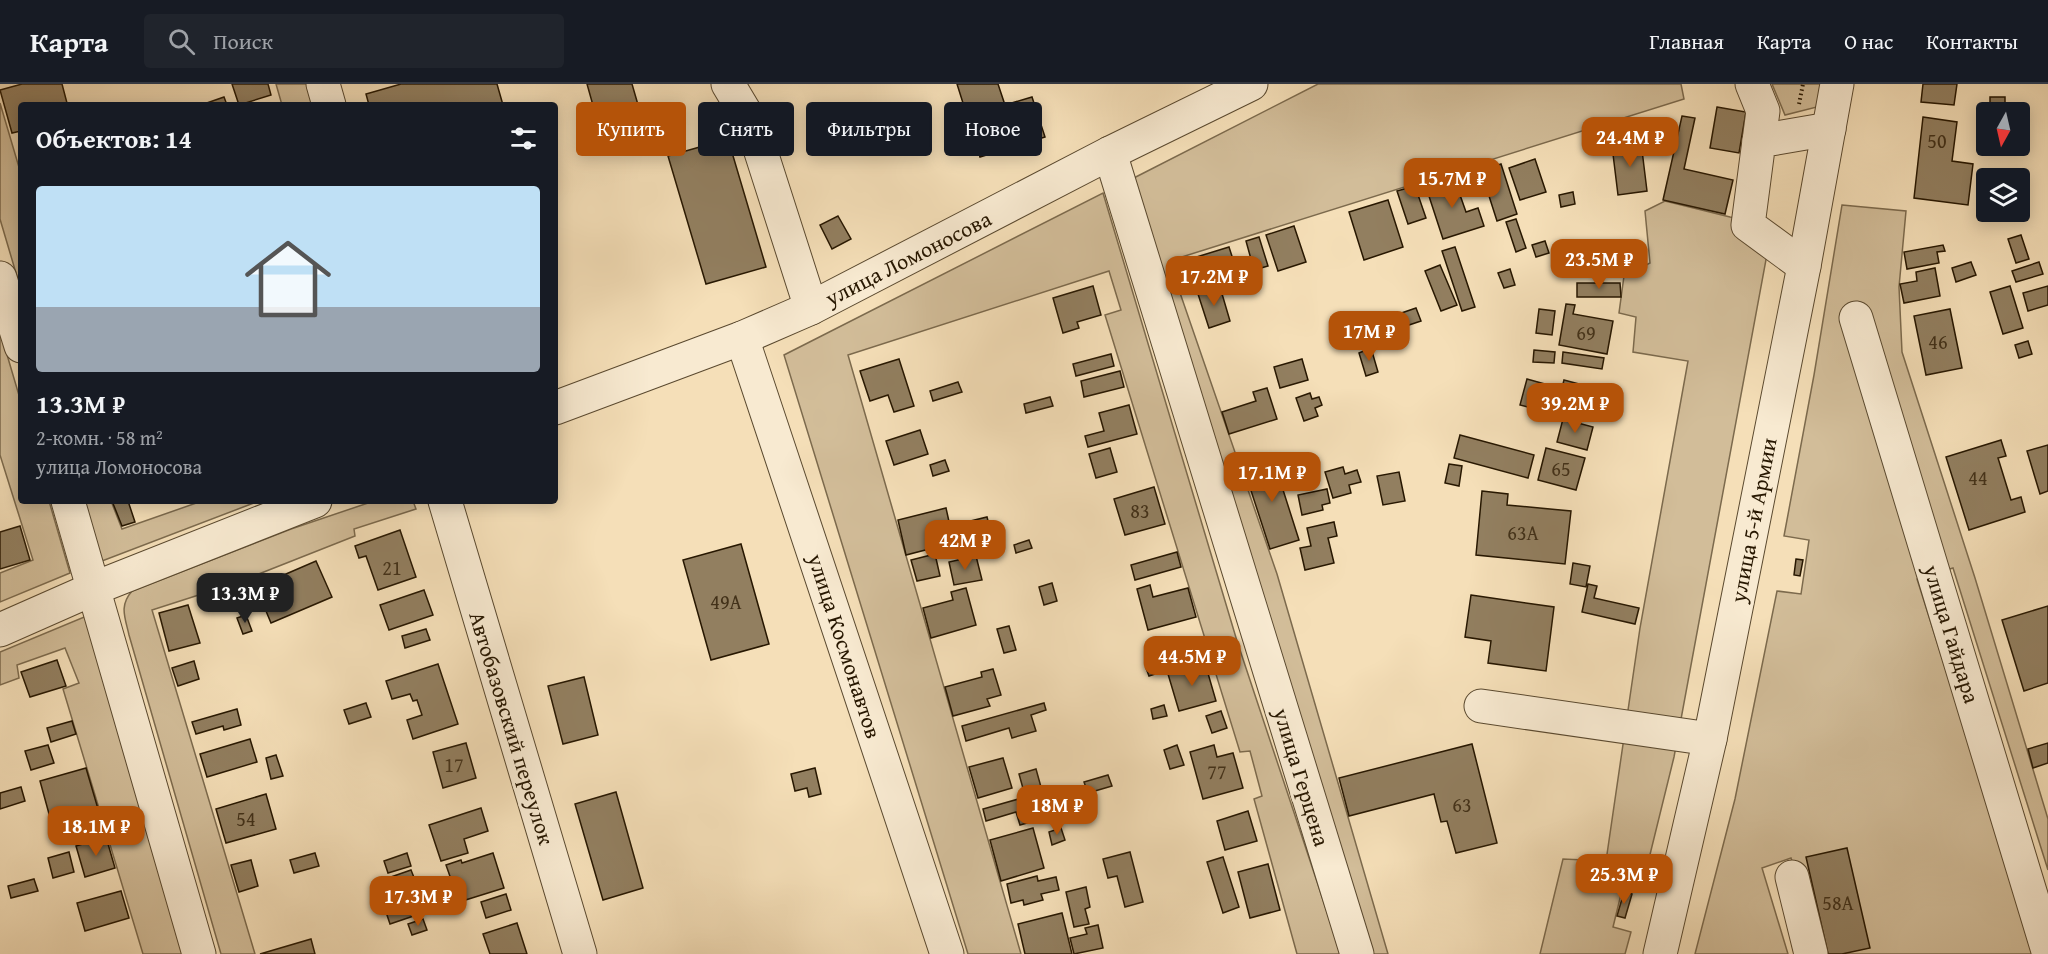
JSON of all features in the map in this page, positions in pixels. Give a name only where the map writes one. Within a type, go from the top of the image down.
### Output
[{"type":"street","points":[[323,84],[328,102]]},
{"type":"street","points":[[728,84],[752,124],[811,308]]},
{"type":"street","name":"улица Ломоносова","points":[[558,407],[742,338],[811,308],[1110,153],[1251,84]]},
{"type":"street","points":[[1752,84],[1763,111],[1748,225],[1804,266]]},
{"type":"street","name":"улица 5-й Армии","points":[[1660,954],[1710,739],[1804,266],[1837,84]]},
{"type":"street","points":[[1759,141],[1829,129]]},
{"type":"street","name":"улица Герцена","points":[[1110,153],[1357,954]]},
{"type":"street","points":[[0,278],[18,336]]},
{"type":"street","name":"улица Гайдара","points":[[1856,318],[2048,951]]},
{"type":"street","name":"улица Космонавтов","points":[[742,338],[947,954]]},
{"type":"street","points":[[69,504],[199,954]]},
{"type":"street","points":[[0,630],[95,588],[307,504]]},
{"type":"street","name":"Автобазовский переулок","points":[[446,504],[580,954]]},
{"type":"street","points":[[1481,706],[1710,739]]},
{"type":"street","points":[[1792,877],[1811,954]]},
{"type":"shaded area","points":[[276,84],[310,84],[315,102],[281,102]]},
{"type":"shaded area","points":[[1318,84],[1681,84],[1684,99],[1169,261],[1277,574],[1388,954],[1364,954],[1126,182]]},
{"type":"shaded area","points":[[1772,84],[1821,84],[1817,107],[1785,115]]},
{"type":"shaded area","points":[[0,103],[18,164],[18,280],[0,219]]},
{"type":"shaded area","points":[[1103,193],[1237,641],[1341,954],[1297,954],[1254,799],[1262,796],[1250,751],[1240,752],[1105,315],[1121,310],[1109,271],[848,355],[1021,954],[968,954],[784,355]]},
{"type":"shaded area","points":[[1665,201],[1745,219],[1770,238],[1674,757],[1642,887],[1624,882],[1613,927],[1631,932],[1625,954],[1540,954],[1563,859],[1606,861],[1640,628],[1688,361],[1633,352],[1636,317],[1619,313],[1624,276],[1650,263],[1645,211]]},
{"type":"shaded area","points":[[1842,205],[1906,211],[1899,287],[1902,352],[1975,578],[2048,819],[2048,870],[1953,568],[1917,579],[2036,954],[1821,954],[1791,858],[1762,868],[1788,954],[1695,954],[1735,799],[1777,591],[1801,594],[1809,540],[1784,536]]},
{"type":"shaded area","points":[[0,331],[18,392],[18,504],[50,504],[70,573],[0,602],[0,573],[33,560],[0,455]]},
{"type":"shaded area","points":[[85,504],[112,504],[122,529],[193,504],[251,504],[102,561]]},
{"type":"shaded area","points":[[365,504],[414,504],[416,509],[354,529],[355,536],[236,583],[152,610],[255,954],[221,954],[129,635],[124,607],[132,591],[291,529]]},
{"type":"shaded area","points":[[89,615],[186,954],[143,954],[63,689],[79,683],[65,648],[17,665],[19,678],[0,685],[0,652]]},
{"type":"building","points":[[22,84],[62,84],[67,102],[18,102],[18,132],[12,133],[0,90]]},
{"type":"building","points":[[232,84],[268,84],[271,95],[249,102],[238,102]]},
{"type":"building","points":[[401,84],[497,84],[502,102],[368,102],[366,94]]},
{"type":"building","points":[[587,84],[632,84],[637,102],[592,102]]},
{"type":"building","points":[[957,84],[998,84],[1004,102],[963,102]]},
{"type":"building","points":[[1923,84],[1957,84],[1954,105],[1921,102]]},
{"type":"building","points":[[224,97],[226,102],[210,102]]},
{"type":"building","points":[[1032,97],[1034,102],[1015,102]]},
{"type":"building","points":[[1990,97],[2005,97],[2005,102],[1990,102]]},
{"type":"building","points":[[1717,107],[1746,112],[1739,153],[1710,148]]},
{"type":"building","points":[[1682,116],[1695,118],[1684,169],[1733,180],[1725,214],[1663,200]]},
{"type":"building","points":[[1923,117],[1957,122],[1952,161],[1973,164],[1968,205],[1914,198]]},
{"type":"building","points":[[1641,142],[1647,191],[1618,195],[1612,146]]},
{"type":"building","points":[[698,148],[698,156],[733,156],[766,267],[706,284],[668,156],[686,156],[686,151]]},
{"type":"building","points":[[1535,159],[1546,192],[1520,200],[1509,168]]},
{"type":"building","points":[[1501,164],[1517,214],[1497,221],[1481,171]]},
{"type":"building","points":[[1453,175],[1466,212],[1478,208],[1484,226],[1443,239],[1425,184]]},
{"type":"building","points":[[1415,186],[1426,218],[1408,224],[1397,191]]},
{"type":"building","points":[[1573,192],[1575,204],[1561,207],[1559,195]]},
{"type":"building","points":[[1388,200],[1403,247],[1364,260],[1349,212]]},
{"type":"building","points":[[838,216],[851,239],[832,249],[820,225]]},
{"type":"building","points":[[1516,219],[1526,248],[1516,252],[1506,222]]},
{"type":"building","points":[[1294,226],[1306,262],[1278,271],[1266,235]]},
{"type":"building","points":[[2021,235],[2029,259],[2016,263],[2008,239]]},
{"type":"building","points":[[1259,237],[1268,266],[1254,270],[1246,241]]},
{"type":"building","points":[[1545,241],[1549,253],[1536,257],[1532,245]]},
{"type":"building","points":[[1943,245],[1945,251],[1937,252],[1939,263],[1907,269],[1904,252]]},
{"type":"building","points":[[1229,247],[1238,275],[1185,291],[1177,263]]},
{"type":"building","points":[[1455,247],[1475,307],[1462,311],[1442,251]]},
{"type":"building","points":[[1971,262],[1976,275],[1956,282],[1952,268]]},
{"type":"building","points":[[2039,262],[2043,274],[2016,282],[2012,271]]},
{"type":"building","points":[[1440,265],[1457,305],[1441,311],[1425,271]]},
{"type":"building","points":[[1935,268],[1940,296],[1904,303],[1900,284],[1917,281],[1916,272]]},
{"type":"building","points":[[1510,269],[1515,285],[1504,288],[1498,273]]},
{"type":"building","points":[[1577,283],[1620,283],[1621,297],[1577,297]]},
{"type":"building","points":[[1093,286],[1101,315],[1077,322],[1079,328],[1063,333],[1053,298]]},
{"type":"building","points":[[2010,286],[2023,328],[2003,334],[1990,292]]},
{"type":"building","points":[[2048,286],[2048,305],[2028,311],[2023,293]]},
{"type":"building","points":[[1220,287],[1230,321],[1209,328],[1198,294]]},
{"type":"building","points":[[1566,304],[1575,305],[1573,314],[1613,321],[1607,354],[1559,345]]},
{"type":"building","points":[[1416,308],[1421,321],[1385,333],[1381,320]]},
{"type":"building","points":[[1539,309],[1555,311],[1552,335],[1536,333]]},
{"type":"building","points":[[1950,309],[1962,368],[1926,375],[1914,316]]},
{"type":"building","points":[[2028,341],[2032,354],[2019,358],[2015,345]]},
{"type":"building","points":[[1371,348],[1378,372],[1366,376],[1359,353]]},
{"type":"building","points":[[1534,350],[1555,352],[1554,363],[1533,362]]},
{"type":"building","points":[[1563,352],[1604,358],[1602,369],[1562,363]]},
{"type":"building","points":[[1111,354],[1114,366],[1076,376],[1073,364]]},
{"type":"building","points":[[899,359],[914,406],[894,412],[888,395],[870,401],[860,371]]},
{"type":"building","points":[[1302,359],[1308,380],[1280,388],[1274,367]]},
{"type":"building","points":[[1120,371],[1124,387],[1084,397],[1081,381]]},
{"type":"building","points":[[1527,379],[1545,384],[1539,410],[1520,405]]},
{"type":"building","points":[[1564,380],[1598,389],[1591,417],[1557,408]]},
{"type":"building","points":[[958,382],[962,392],[933,401],[930,391]]},
{"type":"building","points":[[1267,388],[1277,419],[1229,434],[1222,412],[1256,401],[1253,392]]},
{"type":"building","points":[[1310,393],[1312,399],[1319,397],[1322,405],[1315,408],[1318,416],[1304,421],[1296,398]]},
{"type":"building","points":[[1050,397],[1053,406],[1026,413],[1024,404]]},
{"type":"building","points":[[1129,405],[1137,434],[1088,447],[1085,436],[1104,431],[1099,413]]},
{"type":"building","points":[[1563,419],[1593,427],[1587,450],[1557,442]]},
{"type":"building","points":[[920,430],[928,454],[894,465],[886,441]]},
{"type":"building","points":[[1460,435],[1534,455],[1528,478],[1454,458]]},
{"type":"building","points":[[2001,440],[2006,456],[1998,458],[2011,500],[2021,497],[2025,512],[1969,530],[1946,457]]},
{"type":"building","points":[[2048,445],[2048,491],[2040,494],[2027,451]]},
{"type":"building","points":[[1110,448],[1117,472],[1096,478],[1089,454]]},
{"type":"building","points":[[1546,448],[1585,458],[1576,490],[1538,480]]},
{"type":"building","points":[[1277,458],[1281,470],[1277,471],[1299,540],[1270,549],[1244,469]]},
{"type":"building","points":[[945,460],[949,471],[933,476],[930,465]]},
{"type":"building","points":[[1449,464],[1462,466],[1459,486],[1445,483]]},
{"type":"building","points":[[1343,467],[1345,474],[1357,470],[1361,482],[1349,485],[1351,493],[1333,498],[1325,472]]},
{"type":"building","points":[[1399,472],[1405,501],[1383,505],[1377,476]]},
{"type":"building","points":[[1154,487],[1165,524],[1125,535],[1114,499]]},
{"type":"building","points":[[1327,489],[1330,503],[1322,505],[1323,510],[1302,515],[1298,495]]},
{"type":"building","points":[[1482,491],[1508,494],[1507,505],[1571,511],[1565,564],[1476,555]]},
{"type":"building","points":[[113,504],[129,504],[135,522],[122,526]]},
{"type":"building","points":[[946,508],[950,526],[987,517],[991,533],[906,555],[898,520]]},
{"type":"building","points":[[1334,522],[1337,536],[1328,538],[1334,563],[1305,570],[1300,548],[1311,546],[1307,528]]},
{"type":"building","points":[[20,526],[30,560],[0,569],[0,532]]},
{"type":"building","points":[[400,530],[416,577],[378,590],[366,556],[359,558],[355,546]]},
{"type":"building","points":[[1029,540],[1032,548],[1016,553],[1014,545]]},
{"type":"building","points":[[741,544],[769,644],[711,660],[683,560]]},
{"type":"building","points":[[1177,552],[1181,567],[1135,580],[1131,565]]},
{"type":"building","points":[[935,554],[940,576],[917,581],[911,560]]},
{"type":"building","points":[[976,556],[982,580],[954,585],[949,562]]},
{"type":"building","points":[[1796,559],[1803,560],[1800,576],[1794,575]]},
{"type":"building","points":[[316,561],[332,597],[271,623],[256,587]]},
{"type":"building","points":[[1573,563],[1590,566],[1586,587],[1570,584]]},
{"type":"building","points":[[1052,583],[1057,601],[1044,605],[1039,587]]},
{"type":"building","points":[[1588,584],[1597,586],[1594,598],[1639,608],[1635,624],[1582,612]]},
{"type":"building","points":[[1150,585],[1153,597],[1188,588],[1196,617],[1148,630],[1137,589]]},
{"type":"building","points":[[966,588],[976,625],[931,638],[923,608],[953,600],[951,592]]},
{"type":"building","points":[[424,590],[433,615],[389,630],[380,605]]},
{"type":"building","points":[[1471,595],[1554,607],[1546,671],[1488,663],[1491,641],[1465,637]]},
{"type":"building","points":[[188,605],[200,643],[169,651],[159,613]]},
{"type":"building","points":[[2048,606],[2048,683],[2024,691],[2002,620]]},
{"type":"building","points":[[246,615],[252,631],[243,634],[237,618]]},
{"type":"building","points":[[1009,626],[1016,650],[1004,653],[997,629]]},
{"type":"building","points":[[426,629],[430,640],[405,648],[402,636]]},
{"type":"building","points":[[1173,640],[1176,653],[1160,657],[1157,644]]},
{"type":"building","points":[[57,660],[66,686],[30,697],[21,672]]},
{"type":"building","points":[[194,661],[199,679],[178,686],[172,668]]},
{"type":"building","points":[[1161,663],[1164,671],[1149,676],[1146,668]]},
{"type":"building","points":[[1205,663],[1216,701],[1179,711],[1168,674]]},
{"type":"building","points":[[438,664],[458,724],[413,739],[407,720],[422,715],[417,700],[413,701],[410,694],[392,699],[386,681]]},
{"type":"building","points":[[993,669],[1001,695],[987,699],[990,706],[953,716],[945,687],[982,677],[981,672]]},
{"type":"building","points":[[584,677],[598,735],[563,744],[548,686]]},
{"type":"building","points":[[366,703],[371,717],[349,724],[344,710]]},
{"type":"building","points":[[1044,703],[1046,710],[1031,715],[1036,731],[1012,738],[1009,728],[966,741],[962,726]]},
{"type":"building","points":[[1164,705],[1167,716],[1153,719],[1151,709]]},
{"type":"building","points":[[237,709],[241,725],[224,730],[223,726],[196,734],[192,722]]},
{"type":"building","points":[[1221,711],[1227,728],[1212,733],[1206,716]]},
{"type":"building","points":[[72,721],[76,734],[51,742],[47,728]]},
{"type":"building","points":[[250,739],[257,762],[207,777],[200,754]]},
{"type":"building","points":[[466,743],[476,778],[443,788],[433,752]]},
{"type":"building","points":[[2048,743],[2048,763],[2033,768],[2028,749]]},
{"type":"building","points":[[1472,744],[1497,843],[1456,853],[1447,821],[1441,822],[1434,794],[1349,816],[1339,778]]},
{"type":"building","points":[[48,745],[54,763],[31,770],[25,751]]},
{"type":"building","points":[[1177,745],[1184,765],[1170,769],[1164,750]]},
{"type":"building","points":[[1214,745],[1217,757],[1233,753],[1243,788],[1203,799],[1190,752]]},
{"type":"building","points":[[276,755],[283,776],[271,779],[266,758]]},
{"type":"building","points":[[1003,758],[1012,788],[978,798],[969,767]]},
{"type":"building","points":[[86,768],[101,819],[54,832],[40,781]]},
{"type":"building","points":[[815,768],[821,794],[809,797],[807,788],[795,791],[791,774]]},
{"type":"building","points":[[1036,769],[1041,787],[1024,792],[1019,774]]},
{"type":"building","points":[[1108,775],[1112,786],[1088,793],[1084,782]]},
{"type":"building","points":[[21,787],[25,801],[0,809],[0,793]]},
{"type":"building","points":[[1061,787],[1068,811],[1020,825],[1016,812],[986,821],[983,809]]},
{"type":"building","points":[[616,792],[643,888],[603,900],[575,804]]},
{"type":"building","points":[[266,794],[276,829],[226,843],[216,809]]},
{"type":"building","points":[[481,808],[488,831],[464,839],[468,853],[441,861],[429,825]]},
{"type":"building","points":[[1248,811],[1257,841],[1225,850],[1217,821]]},
{"type":"building","points":[[1033,828],[1044,868],[1001,881],[990,840]]},
{"type":"building","points":[[1061,828],[1065,840],[1052,845],[1049,832]]},
{"type":"building","points":[[106,837],[115,868],[85,877],[76,846]]},
{"type":"building","points":[[1847,848],[1870,948],[1842,954],[1828,954],[1806,857]]},
{"type":"building","points":[[69,852],[74,872],[53,878],[48,858]]},
{"type":"building","points":[[1130,852],[1143,902],[1125,907],[1117,876],[1108,878],[1103,859]]},
{"type":"building","points":[[315,853],[319,866],[294,873],[290,860]]},
{"type":"building","points":[[407,853],[411,866],[388,873],[384,861]]},
{"type":"building","points":[[493,853],[504,888],[459,902],[446,865],[461,860],[462,863]]},
{"type":"building","points":[[1223,857],[1239,907],[1223,913],[1207,862]]},
{"type":"building","points":[[251,860],[258,886],[239,892],[231,865]]},
{"type":"building","points":[[1268,864],[1280,910],[1250,918],[1238,872]]},
{"type":"building","points":[[411,870],[415,880],[391,888],[388,878]]},
{"type":"building","points":[[1037,876],[1038,881],[1056,877],[1059,890],[1041,894],[1043,900],[1024,905],[1023,900],[1011,903],[1007,884]]},
{"type":"building","points":[[34,879],[38,891],[11,898],[8,886]]},
{"type":"building","points":[[436,886],[443,906],[390,924],[383,903]]},
{"type":"building","points":[[1086,887],[1090,907],[1085,909],[1089,924],[1074,927],[1066,892]]},
{"type":"building","points":[[121,891],[129,918],[85,931],[77,903]]},
{"type":"building","points":[[1624,892],[1632,894],[1625,918],[1617,916]]},
{"type":"building","points":[[506,894],[511,910],[486,918],[481,902]]},
{"type":"building","points":[[1062,913],[1072,954],[1025,954],[1018,924]]},
{"type":"building","points":[[423,919],[427,930],[412,935],[408,924]]},
{"type":"building","points":[[517,923],[527,954],[490,954],[483,934]]},
{"type":"building","points":[[1098,925],[1103,948],[1074,954],[1070,938],[1087,934],[1085,928]]},
{"type":"building","points":[[311,939],[315,954],[260,954]]}]
